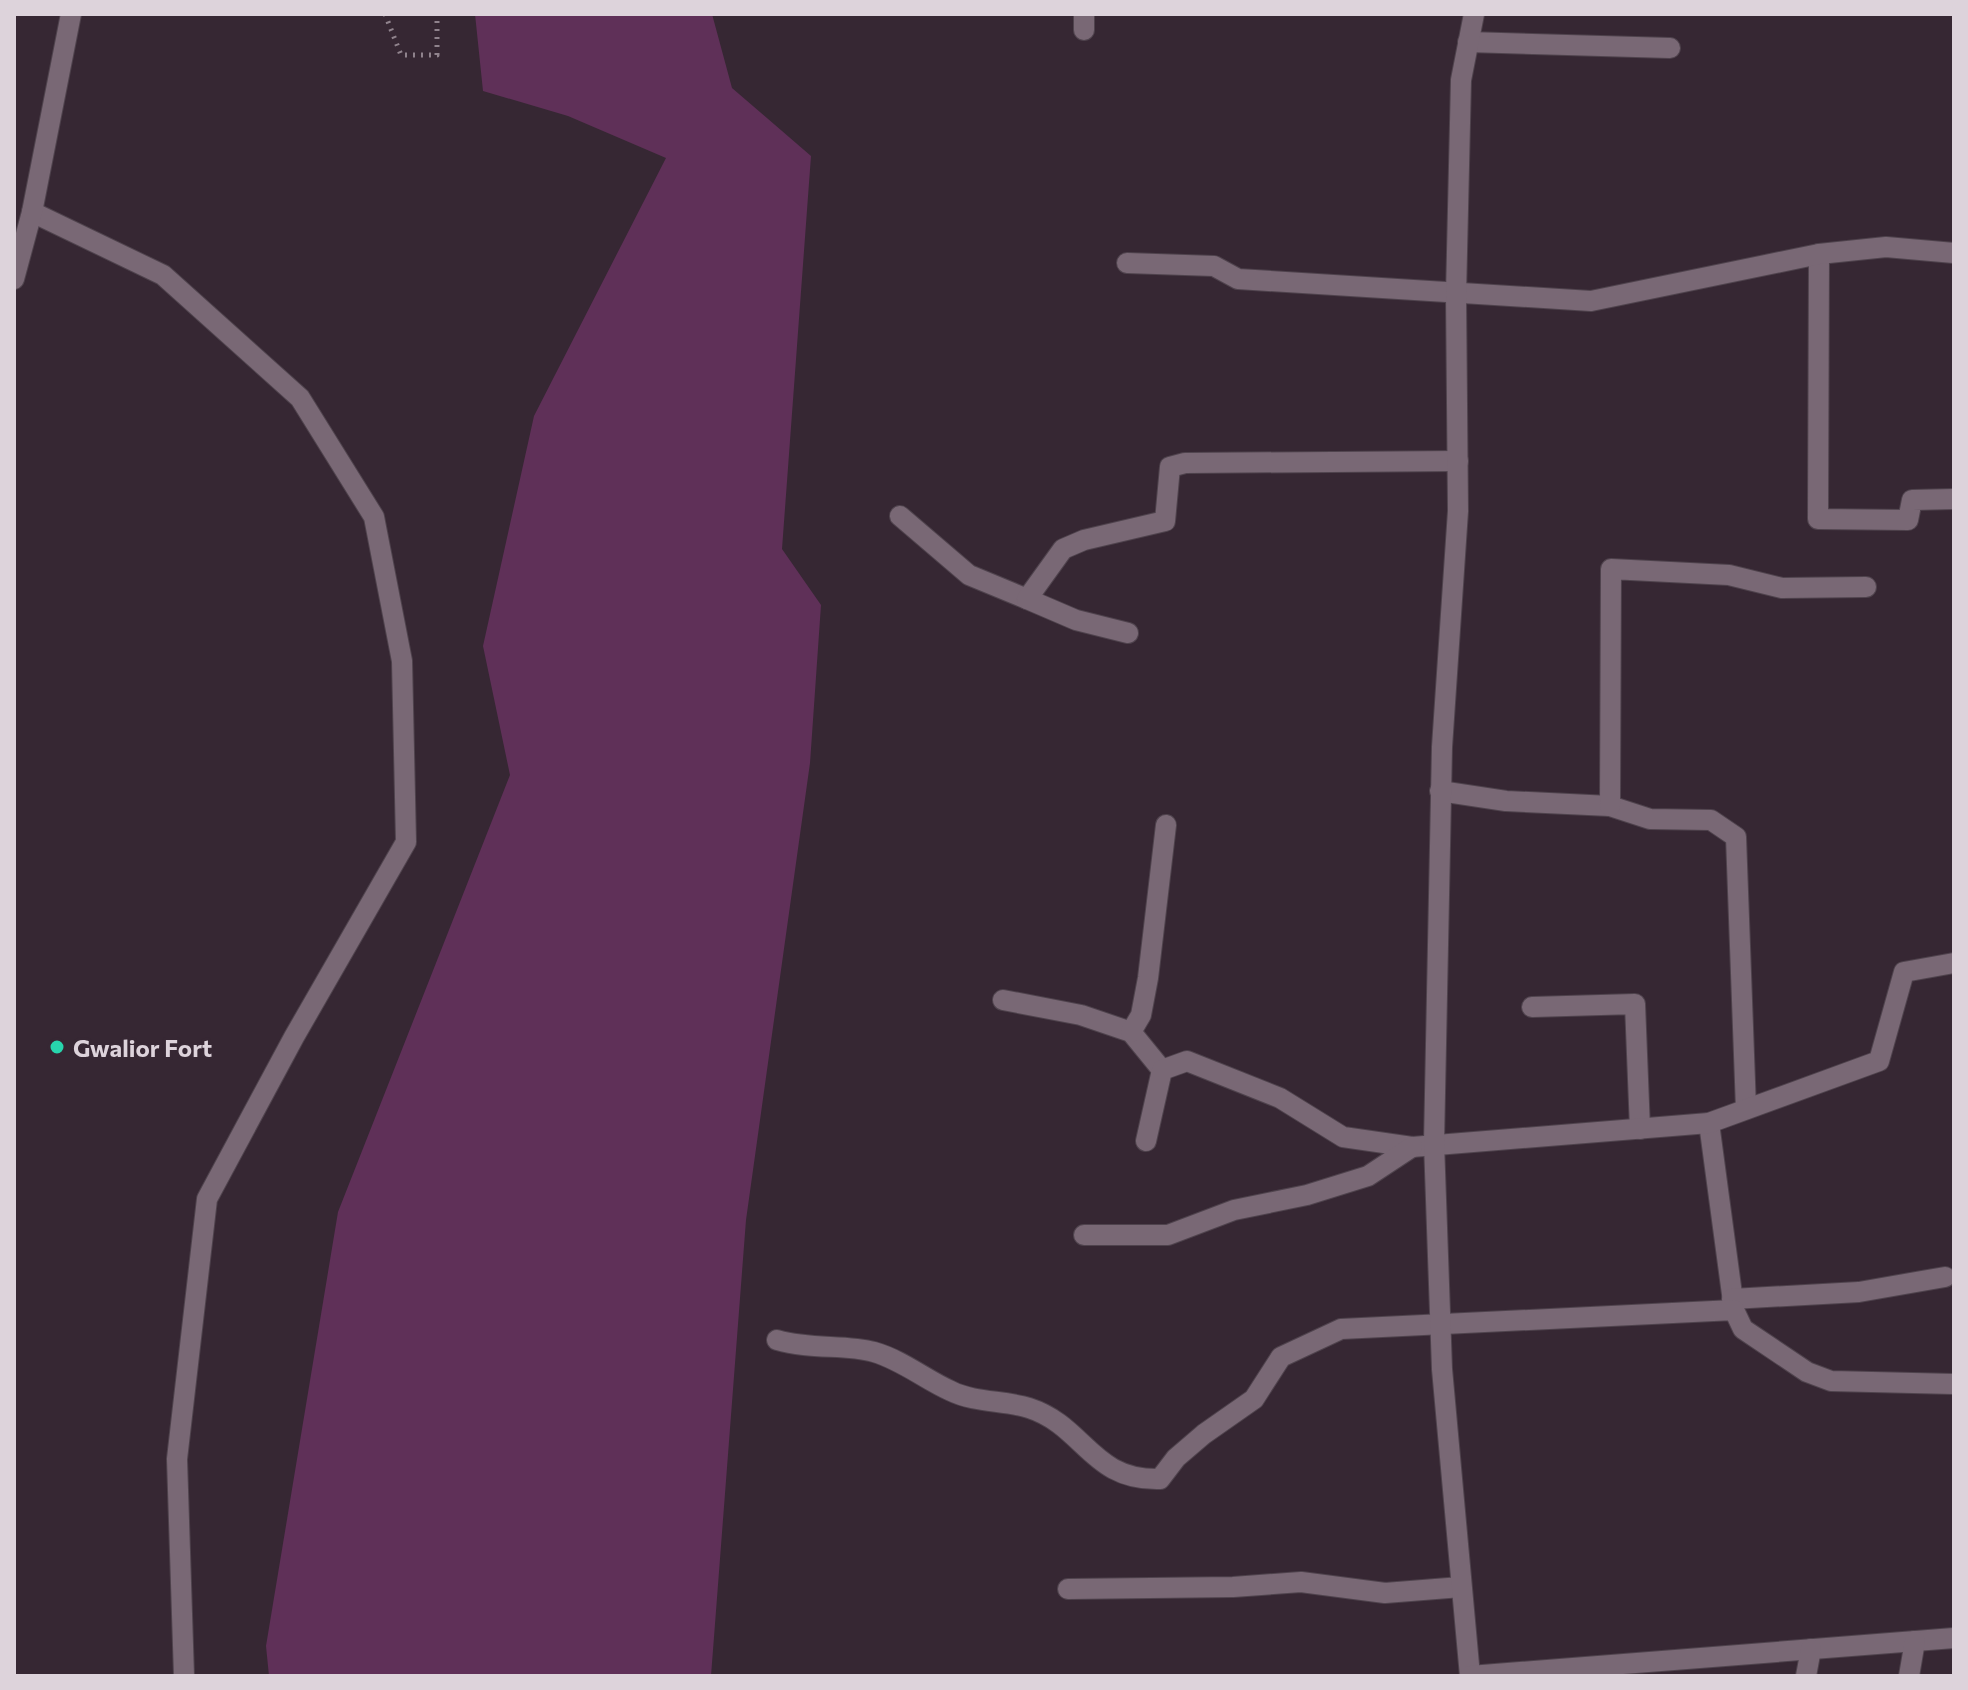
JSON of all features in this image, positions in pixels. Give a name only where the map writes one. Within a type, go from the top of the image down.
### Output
[{"type":"street","points":[[14,279],[32,212],[71,14]]},
{"type":"street","points":[[1474,14],[1461,80],[1456,295],[1458,511],[1440,791],[1434,1143],[1442,1369],[1470,1676],[1703,1666],[1811,1649],[1954,1638]]},
{"type":"street","points":[[1468,42],[1670,48]]},
{"type":"street","points":[[32,212],[163,275],[300,398],[374,517],[402,661],[406,842],[294,1037],[207,1199],[177,1459],[184,1676]]},
{"type":"street","points":[[1127,263],[1214,266],[1238,279],[1456,295],[1591,301],[1819,254],[1886,247],[1954,253]]},
{"type":"street","points":[[1819,254],[1818,519],[1908,520],[1912,500],[1954,499]]},
{"type":"street","points":[[1027,599],[1063,549],[1084,540],[1165,521],[1170,467],[1185,463],[1458,461]]},
{"type":"street","points":[[900,516],[969,575],[1076,620],[1128,633]]},
{"type":"street","points":[[1610,806],[1611,569],[1729,575],[1782,588],[1866,587]]},
{"type":"street","points":[[1440,791],[1506,801],[1610,806],[1650,819],[1711,820],[1736,837],[1746,1109]]},
{"type":"street","points":[[1131,1032],[1141,1015],[1148,978],[1166,825]]},
{"type":"street","points":[[1162,1070],[1187,1061],[1280,1098],[1343,1137],[1412,1147],[1709,1123],[1879,1061],[1904,972],[1954,963]]},
{"type":"street","points":[[1003,1000],[1081,1015],[1131,1032],[1162,1070]]},
{"type":"street","points":[[1532,1007],[1635,1004],[1640,1129]]},
{"type":"street","points":[[1146,1141],[1162,1070]]},
{"type":"street","points":[[1709,1123],[1733,1304],[1743,1329],[1807,1372],[1831,1381],[1954,1384]]},
{"type":"street","points":[[1084,1235],[1168,1235],[1234,1210],[1307,1195],[1368,1176],[1412,1147]]},
{"type":"street","points":[[777,1340],[805,1348],[874,1352],[953,1393],[1030,1408],[1066,1430],[1108,1468],[1135,1480],[1160,1479],[1195,1442],[1254,1399],[1281,1357],[1341,1329],[1733,1304],[1859,1292],[1945,1277]]},
{"type":"street","points":[[1068,1589],[1233,1587],[1301,1582],[1385,1593],[1461,1587]]},
{"type":"street","points":[[1909,1676],[1915,1641]]},
{"type":"street","points":[[1806,1676],[1811,1649]]},
{"type":"path","points":[[385,14],[401,55],[437,55],[437,14]]},
{"type":"shaded area","points":[[475,14],[712,14],[732,88],[811,156],[782,549],[821,605],[810,763],[746,1220],[711,1676],[269,1676],[266,1646],[338,1212],[510,775],[483,646],[534,416],[666,158],[568,116],[483,91]]},
{"type":"place","name":"Gwalior Fort","points":[[57,1047]]}]
